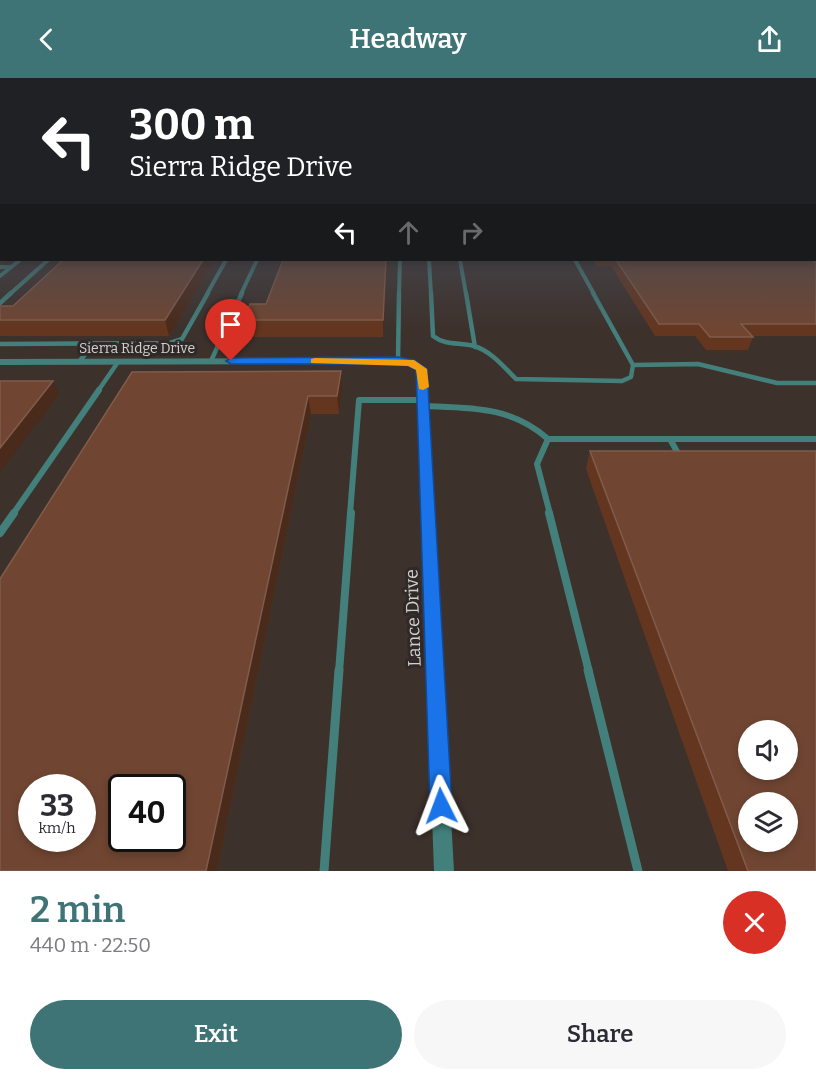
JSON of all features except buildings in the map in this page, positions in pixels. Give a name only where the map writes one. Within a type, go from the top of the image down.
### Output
[{"type":"street","name":"Sierra Ridge Drive","points":[[0,362],[211,361],[332,366],[398,361],[417,366]]},
{"type":"street","name":"Lance Drive","points":[[417,366],[423,373],[444,871]]},
{"type":"lane","points":[[0,276],[19,261]]},
{"type":"lane","points":[[0,303],[47,261]]},
{"type":"lane","points":[[0,344],[170,343],[182,339],[225,261]]},
{"type":"lane","points":[[211,361],[257,261]]},
{"type":"lane","points":[[398,361],[400,261]]},
{"type":"lane","points":[[429,261],[433,336],[441,344],[475,346],[495,359],[516,379],[622,381],[631,377],[633,364],[576,261]]},
{"type":"lane","points":[[460,261],[475,346]]},
{"type":"lane","points":[[0,267],[10,267]]},
{"type":"lane","points":[[79,362],[93,344]]},
{"type":"lane","points":[[0,533],[118,362]]},
{"type":"lane","points":[[133,372],[139,362]]},
{"type":"lane","points":[[633,364],[698,364],[777,383],[816,383]]},
{"type":"lane","points":[[324,871],[359,400],[423,403],[513,415],[539,429],[548,439],[816,439]]},
{"type":"lane","points":[[548,439],[537,464],[638,871]]},
{"type":"lane","points":[[670,439],[680,457]]},
{"type":"lane","points":[[669,457],[692,457]]},
{"type":"shaded area","points":[[0,261],[816,261],[816,871],[0,871]]},
{"type":"slow traffic","points":[[315,361],[410,362],[421,369],[423,387]]},
{"type":"route","points":[[231,361],[404,361],[417,366],[423,373],[441,806]]}]
